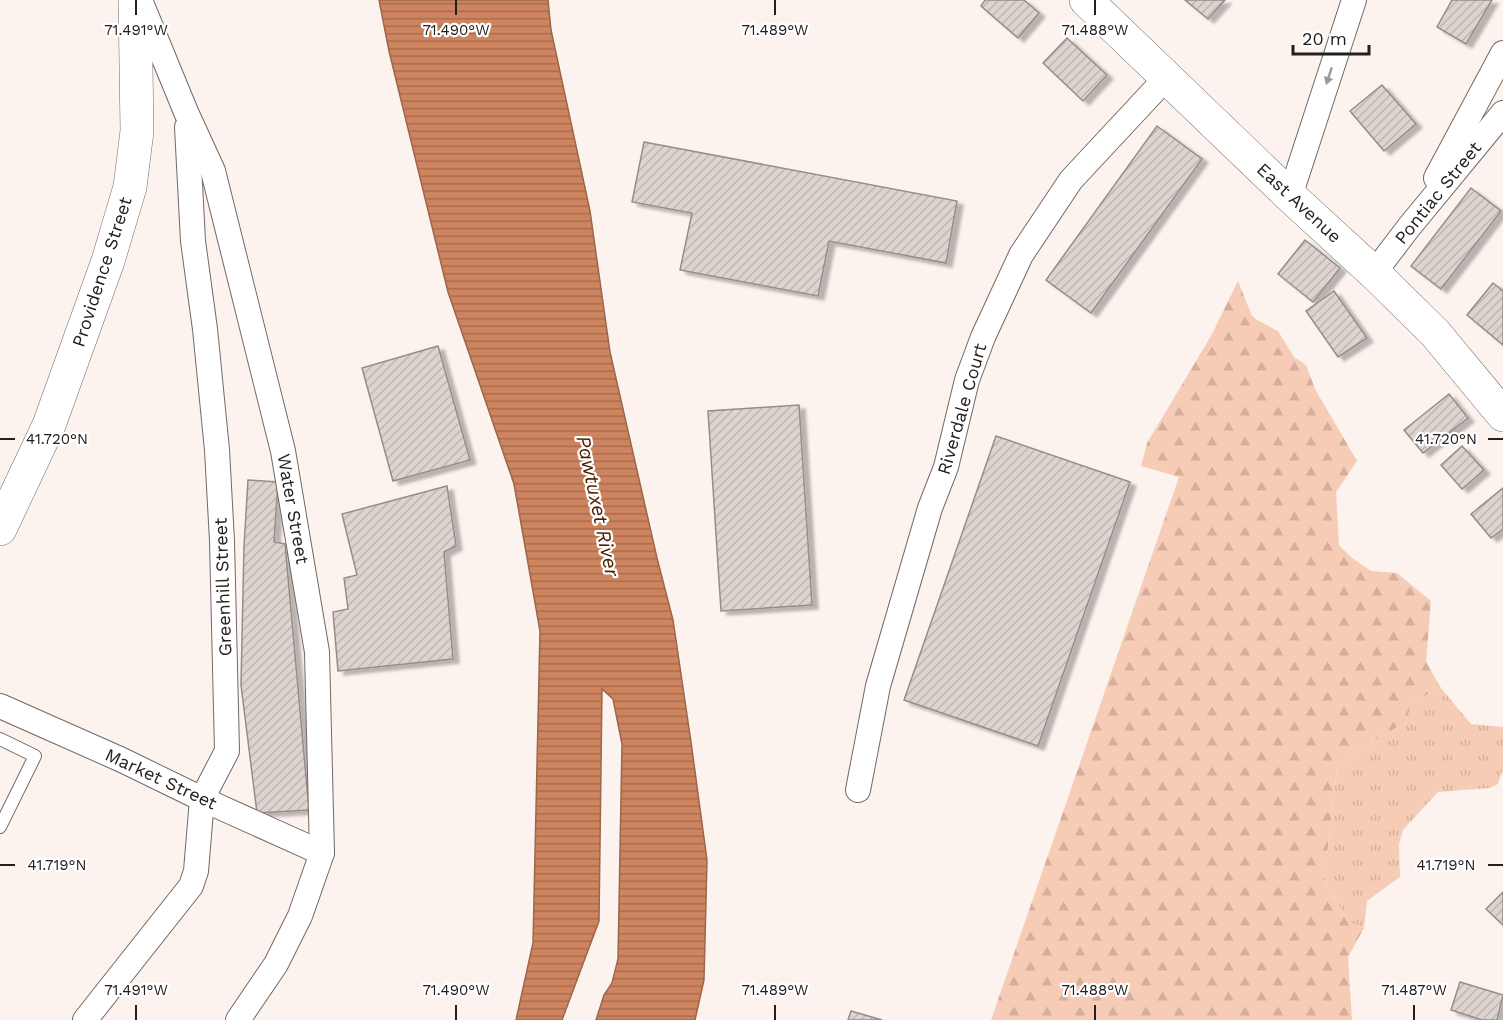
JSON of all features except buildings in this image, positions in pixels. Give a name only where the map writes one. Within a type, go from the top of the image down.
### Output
[{"type":"main road","name":"Providence Street","points":[[0,529],[49,425],[108,261],[130,187],[137,131],[135,0]]},
{"type":"main road","name":"East Avenue","points":[[1086,0],[1435,333],[1503,415]]},
{"type":"street","name":"Water Street","points":[[140,0],[213,171],[283,451],[317,652],[322,854],[300,916],[276,964],[238,1020]]},
{"type":"street","points":[[1290,196],[1353,0]]},
{"type":"street","points":[[1409,226],[1503,53]]},
{"type":"street","name":"Riverdale Court","points":[[858,790],[878,686],[930,508],[946,467],[967,380],[983,337],[1021,255],[1071,180],[1166,78]]},
{"type":"street","name":"Greenhill Street","points":[[85,1020],[191,886],[196,870],[202,799],[227,751],[223,565],[217,450],[205,329],[193,241],[186,112]]},
{"type":"street","name":"Pontiac Street","points":[[1374,273],[1409,226],[1503,113]]},
{"type":"street","name":"Market Street","points":[[0,706],[122,760],[322,854]]},
{"type":"lane","points":[[0,739],[35,756],[0,827]]},
{"type":"green space","points":[[1238,281],[1252,316],[1278,331],[1294,357],[1306,365],[1315,389],[1357,461],[1336,492],[1339,545],[1352,558],[1371,571],[1397,573],[1431,601],[1426,662],[1441,688],[1412,702],[1406,722],[1375,740],[1337,769],[1324,881],[1349,923],[1364,928],[1348,957],[1352,1020],[991,1020],[1179,477],[1141,466],[1147,443],[1211,336]]},
{"type":"green space","points":[[1441,688],[1471,724],[1503,727],[1503,769],[1498,784],[1490,788],[1438,792],[1403,830],[1399,844],[1400,877],[1367,901],[1364,928],[1349,923],[1324,881],[1337,769],[1375,740],[1406,722],[1412,702]]},
{"type":"water","name":"Pawtuxet River","points":[[379,0],[548,0],[551,30],[590,211],[610,352],[673,620],[691,742],[707,860],[704,980],[695,1020],[596,1020],[604,995],[612,983],[618,959],[622,744],[613,699],[602,689],[599,921],[562,1020],[516,1020],[533,943],[540,631],[514,484],[448,292],[389,51]]}]
